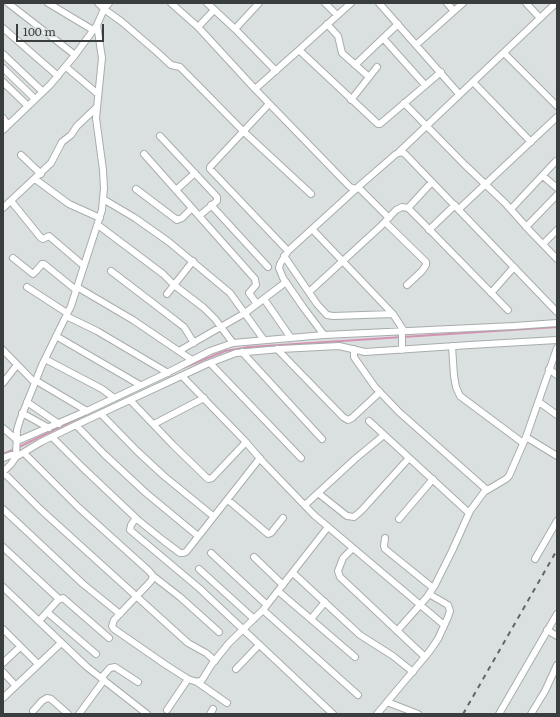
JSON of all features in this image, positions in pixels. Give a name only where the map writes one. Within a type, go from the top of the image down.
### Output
[{"type":"street","points":[[8,3],[75,55]]},
{"type":"street","points":[[48,3],[95,28],[102,58],[102,73],[96,118],[102,156],[103,199],[98,225],[67,315],[45,358],[22,413],[18,426],[16,455],[11,464],[3,472],[40,509],[188,643],[206,653],[214,661]]},
{"type":"street","points":[[98,3],[104,10],[171,65],[180,67],[243,131],[311,194]]},
{"type":"street","points":[[3,130],[43,92],[66,67],[95,28],[109,3]]},
{"type":"street","points":[[171,3],[198,27],[269,104],[350,187],[357,188],[426,262],[426,265],[422,271],[407,285]]},
{"type":"street","points":[[207,3],[236,29],[276,70]]},
{"type":"street","points":[[236,29],[259,3]]},
{"type":"street","points":[[325,3],[337,15]]},
{"type":"street","points":[[255,89],[351,3]]},
{"type":"street","points":[[379,3],[460,94]]},
{"type":"street","points":[[447,3],[454,11]]},
{"type":"street","points":[[416,45],[463,3]]},
{"type":"street","points":[[526,3],[540,18]]},
{"type":"street","points":[[324,335],[286,282],[279,268],[286,253],[399,152],[556,3]]},
{"type":"street","points":[[198,27],[214,10]]},
{"type":"street","points":[[327,24],[338,36],[342,53],[369,77]]},
{"type":"street","points":[[355,65],[398,24]]},
{"type":"street","points":[[3,28],[58,76]]},
{"type":"street","points":[[383,38],[425,85]]},
{"type":"street","points":[[299,50],[378,124],[441,72]]},
{"type":"street","points":[[504,53],[557,106]]},
{"type":"street","points":[[3,54],[43,92]]},
{"type":"street","points":[[66,67],[98,94]]},
{"type":"street","points":[[351,100],[377,67]]},
{"type":"street","points":[[3,68],[35,100]]},
{"type":"street","points":[[3,82],[28,106]]},
{"type":"street","points":[[473,82],[531,142]]},
{"type":"street","points":[[404,103],[485,183],[557,259]]},
{"type":"street","points":[[269,104],[210,164],[210,169],[286,253],[309,292],[323,311],[330,316],[392,314]]},
{"type":"street","points":[[3,208],[41,174],[53,161],[62,142],[71,135],[77,126],[97,107]]},
{"type":"street","points":[[429,230],[485,183],[557,117]]},
{"type":"street","points":[[3,118],[8,125]]},
{"type":"street","points":[[160,136],[217,197],[217,201],[199,216]]},
{"type":"street","points":[[399,152],[405,154],[557,312]]},
{"type":"street","points":[[144,154],[256,279],[256,285],[249,293],[257,304]]},
{"type":"street","points":[[21,155],[41,174]]},
{"type":"street","points":[[511,210],[556,161]]},
{"type":"street","points":[[176,190],[195,173]]},
{"type":"street","points":[[543,176],[557,188]]},
{"type":"street","points":[[35,179],[69,204],[100,218]]},
{"type":"street","points":[[408,208],[432,182]]},
{"type":"street","points":[[136,189],[177,220],[182,218],[192,208]]},
{"type":"street","points":[[526,227],[557,195]]},
{"type":"street","points":[[103,199],[144,224],[193,262],[234,297],[264,340]]},
{"type":"street","points":[[11,201],[41,238],[49,236],[84,266]]},
{"type":"street","points":[[211,205],[268,266]]},
{"type":"street","points":[[309,292],[402,206],[408,208],[508,310]]},
{"type":"street","points":[[98,225],[163,274],[174,285],[204,308],[215,319],[233,344]]},
{"type":"street","points":[[312,229],[392,314],[402,332],[402,350]]},
{"type":"street","points":[[543,244],[557,230]]},
{"type":"street","points":[[13,258],[33,274],[42,264],[44,264],[76,289],[134,320],[192,360]]},
{"type":"street","points":[[166,294],[193,262]]},
{"type":"street","points":[[491,293],[514,267]]},
{"type":"street","points":[[111,270],[179,324],[187,332],[194,343]]},
{"type":"street","points":[[179,351],[222,328],[245,313],[286,282]]},
{"type":"street","points":[[27,287],[67,315],[168,373]]},
{"type":"street","points":[[264,299],[291,338]]},
{"type":"street","points":[[17,441],[87,411],[215,349],[233,344],[324,335],[557,323]]},
{"type":"street","points":[[56,336],[140,385]]},
{"type":"street","points":[[3,458],[9,455],[24,453],[76,425],[210,362],[232,354],[277,349],[339,346],[365,352],[557,340]]},
{"type":"street","points":[[452,346],[454,376],[456,387],[460,396],[525,440],[557,456]]},
{"type":"street","points":[[397,631],[431,591],[452,551],[469,513],[482,495],[487,490],[509,476],[525,440],[557,348]]},
{"type":"street","points":[[277,349],[342,417],[348,420],[380,392]]},
{"type":"street","points":[[354,349],[354,358],[380,392],[399,412],[487,490]]},
{"type":"street","points":[[3,350],[35,381],[87,411]]},
{"type":"street","points":[[242,352],[322,439]]},
{"type":"street","points":[[45,358],[102,389],[114,398]]},
{"type":"street","points":[[210,362],[301,458]]},
{"type":"street","points":[[3,383],[17,365]]},
{"type":"street","points":[[549,369],[557,375]]},
{"type":"street","points":[[182,376],[305,505],[328,527],[444,625]]},
{"type":"street","points":[[154,424],[204,398]]},
{"type":"street","points":[[130,400],[209,480],[246,442]]},
{"type":"street","points":[[27,402],[59,424]]},
{"type":"street","points":[[539,402],[557,415]]},
{"type":"street","points":[[22,413],[49,428]]},
{"type":"street","points":[[101,414],[164,476],[213,516]]},
{"type":"street","points":[[369,421],[469,513]]},
{"type":"street","points":[[76,425],[104,454],[146,493],[198,536]]},
{"type":"street","points":[[3,428],[17,441]]},
{"type":"street","points":[[305,505],[384,435]]},
{"type":"street","points":[[52,437],[136,518],[180,553],[186,552],[260,458]]},
{"type":"street","points":[[24,453],[78,507],[153,576],[180,597],[219,632]]},
{"type":"street","points":[[318,493],[347,516],[354,517],[409,458]]},
{"type":"street","points":[[399,519],[432,479]]},
{"type":"street","points":[[228,500],[268,534],[271,533],[283,518]]},
{"type":"street","points":[[3,509],[84,584],[120,614]]},
{"type":"street","points":[[136,518],[131,525],[130,530],[199,588],[333,714]]},
{"type":"street","points":[[535,559],[557,521]]},
{"type":"street","points":[[197,682],[202,680],[214,661],[265,608],[328,527]]},
{"type":"street","points":[[376,714],[413,672],[438,639],[448,617],[450,607],[385,549],[385,538]]},
{"type":"street","points":[[3,547],[59,599]]},
{"type":"street","points":[[353,548],[343,558],[338,574],[425,657]]},
{"type":"street","points":[[211,553],[265,608],[358,696]]},
{"type":"street","points":[[254,557],[283,585]]},
{"type":"street","points":[[199,569],[254,620]]},
{"type":"street","points":[[293,572],[360,635],[413,672]]},
{"type":"street","points":[[153,576],[151,581],[120,614],[113,624],[114,629],[166,665],[188,679],[197,682],[227,703]]},
{"type":"street","points":[[4,590],[87,667],[147,714]]},
{"type":"street","points":[[278,591],[355,657]]},
{"type":"street","points":[[39,621],[62,597],[109,638]]},
{"type":"street","points":[[311,619],[325,602]]},
{"type":"street","points":[[47,612],[96,654]]},
{"type":"street","points":[[499,714],[557,614]]},
{"type":"street","points":[[3,629],[38,664]]},
{"type":"street","points":[[547,630],[557,636]]},
{"type":"street","points":[[3,698],[62,643]]},
{"type":"street","points":[[236,669],[260,645]]},
{"type":"street","points":[[3,663],[20,647]]},
{"type":"street","points":[[531,714],[545,691],[557,665]]},
{"type":"street","points":[[79,714],[110,668],[115,667],[138,682]]},
{"type":"street","points":[[3,672],[16,686]]},
{"type":"street","points":[[167,710],[188,679]]},
{"type":"street","points":[[33,711],[42,701],[47,698],[51,699],[68,714]]},
{"type":"street","points":[[387,702],[418,714]]},
{"type":"waterway","points":[[183,368],[225,351],[249,347],[557,327]]},
{"type":"waterway","points":[[19,447],[87,414]]},
{"type":"waterway","points":[[3,454],[15,449]]},
{"type":"railway","points":[[463,714],[557,550]]}]
